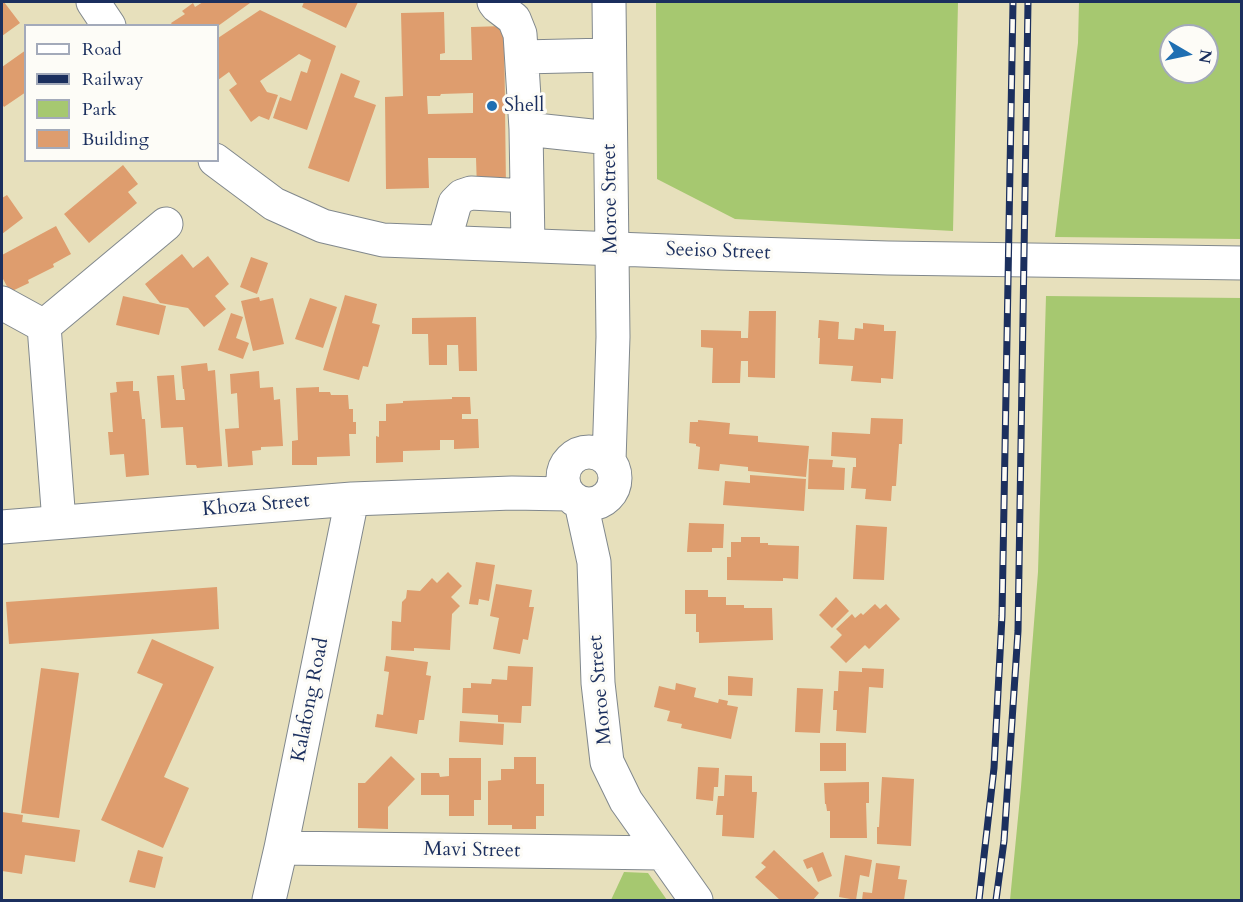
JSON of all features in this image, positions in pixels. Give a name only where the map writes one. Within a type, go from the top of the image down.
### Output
[{"type":"street","points":[[93,2],[108,24]]},
{"type":"street","points":[[494,2],[514,19],[520,34],[526,129],[528,245]]},
{"type":"street","name":"Moroe Street","points":[[609,2],[612,248],[612,396],[609,461],[593,452],[584,453],[579,484],[594,562],[598,683],[607,762],[626,801],[696,900]]},
{"type":"street","points":[[522,57],[609,55]]},
{"type":"street","points":[[526,129],[610,138]]},
{"type":"street","name":"Seeiso Street","points":[[218,162],[274,204],[323,226],[383,240],[732,254],[1242,263]]},
{"type":"street","points":[[444,242],[455,203],[462,196],[479,194],[527,196]]},
{"type":"street","points":[[44,326],[166,224]]},
{"type":"street","points":[[2,303],[44,326]]},
{"type":"street","points":[[44,326],[59,522]]},
{"type":"street","name":"Moroe Street","points":[[579,484],[612,396]]},
{"type":"street","name":"Khoza Street","points":[[2,527],[352,499],[512,493],[579,484]]},
{"type":"street","name":"Kalafong Road","points":[[269,900],[352,499]]},
{"type":"street","name":"Mavi Street","points":[[281,848],[662,853]]},
{"type":"green space","points":[[656,2],[958,2],[953,231],[735,219],[657,179]]},
{"type":"green space","points":[[1079,2],[1241,2],[1241,239],[1055,237],[1078,43]]},
{"type":"green space","points":[[1046,296],[1241,298],[1241,900],[1010,900],[1038,572]]},
{"type":"green space","points":[[624,872],[648,873],[667,900],[611,900]]},
{"type":"building","points":[[2,2],[20,23],[2,36]]},
{"type":"building","points":[[203,2],[250,3],[219,25],[172,24],[185,14],[182,11],[193,3],[195,7]]},
{"type":"building","points":[[304,2],[358,2],[346,28],[302,7]]},
{"type":"building","points":[[260,10],[336,46],[307,130],[273,118],[280,97],[291,101],[301,71],[307,73],[311,60],[299,54],[260,81],[267,92],[278,95],[269,120],[259,116],[251,122],[229,90],[237,84],[229,72],[219,79],[219,37]]},
{"type":"building","points":[[444,12],[445,53],[440,54],[440,60],[472,60],[471,27],[504,26],[506,188],[477,189],[476,158],[428,158],[429,188],[386,189],[385,97],[403,96],[401,13]],"holes":[[[473,93],[473,113],[428,114],[427,96]]]},
{"type":"building","points":[[24,51],[24,93],[4,107],[2,104],[2,67]]},
{"type":"building","points":[[341,73],[360,81],[354,97],[376,105],[349,182],[308,168]]},
{"type":"building","points":[[123,165],[138,184],[128,192],[137,203],[89,243],[64,214]]},
{"type":"building","points":[[7,195],[23,218],[2,234],[2,198]]},
{"type":"building","points":[[56,226],[71,254],[53,264],[54,267],[28,280],[29,283],[10,292],[2,277],[2,255]]},
{"type":"building","points":[[182,254],[193,268],[208,256],[229,284],[215,296],[226,309],[204,327],[188,308],[160,303],[145,284]]},
{"type":"building","points":[[251,257],[268,263],[257,294],[240,287]]},
{"type":"building","points":[[345,295],[377,304],[372,323],[380,325],[368,367],[363,366],[359,380],[323,370]]},
{"type":"building","points":[[123,296],[166,306],[159,335],[116,325]]},
{"type":"building","points":[[259,297],[260,301],[273,298],[284,344],[253,351],[241,301]]},
{"type":"building","points":[[310,298],[337,307],[323,348],[295,339]]},
{"type":"building","points":[[749,311],[776,311],[775,378],[748,377],[748,361],[741,361],[740,383],[712,383],[713,348],[701,347],[701,330],[741,331],[741,338],[748,338]]},
{"type":"building","points":[[231,313],[243,317],[236,338],[249,343],[243,359],[218,350]]},
{"type":"building","points":[[476,317],[477,371],[459,371],[458,345],[447,345],[447,365],[429,365],[428,334],[412,334],[412,318]]},
{"type":"building","points":[[819,320],[839,322],[838,339],[854,340],[855,328],[863,329],[863,323],[884,325],[884,331],[896,331],[893,379],[881,378],[881,383],[851,381],[853,366],[819,364]]},
{"type":"building","points":[[207,363],[208,371],[215,370],[222,466],[197,468],[196,465],[186,465],[183,427],[161,428],[157,376],[174,375],[176,400],[185,400],[181,366]]},
{"type":"building","points":[[259,371],[260,388],[273,387],[274,400],[280,399],[283,446],[261,447],[261,450],[252,451],[253,465],[228,467],[225,429],[239,428],[237,393],[231,394],[230,374]]},
{"type":"building","points":[[133,381],[133,391],[139,391],[142,419],[145,419],[149,475],[126,477],[124,454],[110,455],[108,432],[113,432],[110,393],[117,392],[116,382]]},
{"type":"building","points":[[319,387],[319,392],[348,395],[349,409],[353,409],[353,422],[356,422],[356,434],[349,434],[350,456],[317,457],[317,465],[292,465],[292,441],[298,440],[296,388]]},
{"type":"building","points":[[452,397],[470,397],[471,414],[462,414],[462,419],[478,419],[479,448],[454,449],[454,440],[440,440],[440,450],[403,451],[403,462],[376,463],[376,436],[379,437],[379,421],[386,421],[386,404],[452,399]]},
{"type":"building","points":[[871,418],[903,419],[896,486],[892,486],[891,501],[865,499],[866,489],[851,488],[856,458],[831,456],[832,432],[870,434]]},
{"type":"building","points":[[698,420],[730,423],[729,434],[758,436],[758,442],[809,446],[806,477],[748,471],[748,467],[720,464],[719,471],[698,469],[700,447],[689,443],[690,422],[698,422]]},
{"type":"building","points":[[809,459],[833,460],[832,467],[845,468],[844,490],[808,489]]},
{"type":"building","points":[[750,475],[806,479],[804,511],[723,505],[725,481],[750,483]]},
{"type":"building","points":[[689,523],[724,524],[723,548],[712,548],[712,552],[687,552]]},
{"type":"building","points":[[856,525],[887,527],[884,580],[853,579]]},
{"type":"building","points":[[741,537],[760,537],[760,543],[768,543],[768,545],[799,546],[798,579],[727,580],[727,557],[731,557],[731,542],[741,542]]},
{"type":"building","points":[[476,562],[495,565],[489,601],[479,599],[478,605],[469,604]]},
{"type":"building","points":[[448,572],[462,586],[451,597],[460,606],[452,614],[450,650],[414,648],[414,651],[391,650],[392,621],[401,622],[402,602],[406,598],[407,590],[420,591],[432,578],[437,583]]},
{"type":"building","points":[[496,584],[532,590],[529,607],[534,607],[528,640],[523,639],[520,654],[493,649],[499,618],[490,616]]},
{"type":"building","points":[[217,587],[219,629],[9,644],[6,602]]},
{"type":"building","points":[[685,590],[708,590],[708,597],[726,597],[726,605],[744,605],[744,608],[772,608],[773,640],[699,643],[699,632],[696,632],[696,614],[685,614]]},
{"type":"building","points":[[836,597],[849,611],[832,628],[819,615]]},
{"type":"building","points":[[875,604],[880,609],[886,604],[900,619],[869,649],[865,645],[846,663],[830,647],[842,635],[836,629],[852,614],[855,618],[861,613],[863,615]]},
{"type":"building","points":[[152,639],[214,667],[164,777],[189,788],[163,848],[101,820],[163,684],[137,673]]},
{"type":"building","points":[[386,656],[428,662],[426,675],[431,676],[424,720],[419,720],[417,734],[375,727],[377,714],[383,715],[389,672],[384,671]]},
{"type":"building","points":[[508,666],[533,667],[531,706],[522,706],[521,723],[498,722],[498,715],[462,713],[463,688],[471,688],[471,683],[491,684],[492,679],[507,680]]},
{"type":"building","points":[[41,668],[79,673],[59,818],[21,813]]},
{"type":"building","points":[[862,668],[884,669],[883,688],[869,687],[866,733],[836,731],[837,710],[833,710],[834,691],[838,691],[839,671],[862,672]]},
{"type":"building","points":[[728,676],[753,678],[752,696],[728,695]]},
{"type":"building","points":[[676,683],[696,688],[694,697],[718,703],[719,699],[728,701],[727,705],[738,707],[731,739],[681,728],[682,724],[667,721],[670,711],[654,707],[659,686],[675,690]]},
{"type":"building","points":[[797,688],[823,689],[820,733],[795,732]]},
{"type":"building","points":[[460,721],[504,724],[503,745],[459,742]]},
{"type":"building","points":[[820,743],[846,743],[846,771],[820,771]]},
{"type":"building","points":[[391,756],[415,779],[388,807],[388,829],[358,828],[358,783],[365,783]]},
{"type":"building","points":[[514,757],[536,757],[536,784],[544,784],[544,816],[536,816],[536,829],[512,829],[512,825],[488,825],[488,781],[501,780],[501,769],[514,769]]},
{"type":"building","points":[[449,758],[481,758],[481,800],[474,800],[474,816],[449,816],[449,795],[421,795],[421,773],[439,773],[440,777],[449,776]]},
{"type":"building","points":[[698,767],[719,768],[718,787],[714,787],[713,801],[696,799]]},
{"type":"building","points":[[725,775],[752,776],[752,792],[757,792],[754,838],[722,836],[723,815],[716,815],[718,796],[724,796]]},
{"type":"building","points":[[882,777],[914,779],[911,846],[877,844]]},
{"type":"building","points":[[869,782],[869,803],[866,803],[867,838],[830,838],[830,811],[827,811],[825,804],[824,783]]},
{"type":"building","points":[[2,812],[23,815],[22,822],[80,830],[75,862],[25,855],[22,874],[2,871]]},
{"type":"building","points":[[138,850],[163,857],[155,888],[129,882]]},
{"type":"building","points":[[774,850],[819,893],[813,900],[780,900],[755,877],[766,867],[761,863]]},
{"type":"building","points":[[823,852],[832,876],[818,882],[812,867],[807,869],[803,860]]},
{"type":"building","points":[[845,855],[872,860],[869,877],[860,875],[856,900],[839,897]]},
{"type":"building","points":[[876,863],[900,866],[898,879],[907,880],[904,900],[862,900],[863,892],[872,893]]},
{"type":"railway","points":[[979,900],[994,768],[1002,616],[1013,2]]},
{"type":"railway","points":[[996,900],[1004,841],[1018,631],[1028,2]]},
{"type":"place","name":"Shell","points":[[492,106]]}]
